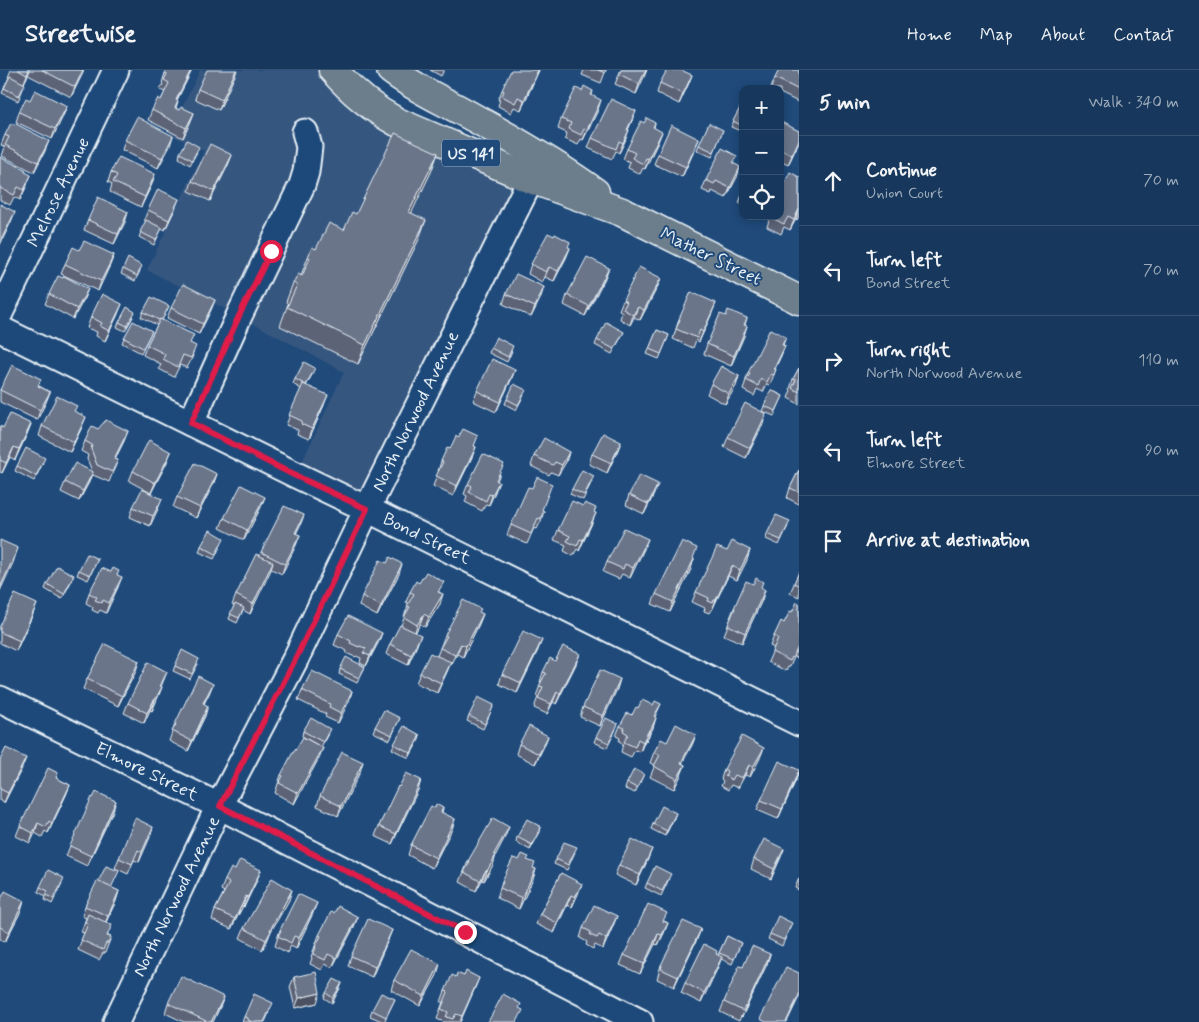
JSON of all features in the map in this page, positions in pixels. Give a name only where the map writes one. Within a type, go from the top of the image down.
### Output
[{"type":"main road","name":"Mather Street","points":[[333,70],[343,82],[381,113],[397,122],[531,179],[622,212],[799,300]]},
{"type":"main road","name":"Mather Street","points":[[391,70],[415,86],[484,123],[569,173],[622,212]]},
{"type":"street","name":"Melrose Avenue","points":[[0,313],[116,70]]},
{"type":"street","points":[[191,423],[239,316],[302,185],[306,172],[309,147],[305,132]]},
{"type":"street","name":"North Norwood Avenue","points":[[116,1022],[220,806],[296,658],[367,509],[531,179]]},
{"type":"street","name":"Bond Street","points":[[0,329],[799,723]]},
{"type":"street","name":"Elmore Street","points":[[0,699],[220,806],[640,1022]]},
{"type":"shaded area","points":[[200,70],[333,70],[343,82],[531,179],[367,509],[296,475],[344,372],[147,270],[204,151],[170,134]]},
{"type":"building","points":[[18,70],[29,70],[27,75]]},
{"type":"building","points":[[42,70],[83,70],[75,87]]},
{"type":"building","points":[[167,70],[191,70],[176,100],[178,101],[175,108],[179,110],[181,107],[194,113],[186,128],[152,110],[158,98],[161,100],[169,83],[164,80]]},
{"type":"building","points":[[207,70],[236,70],[222,100],[198,89]]},
{"type":"building","points":[[511,70],[538,70],[524,100],[518,97],[515,103],[502,96],[504,91],[502,90]]},
{"type":"building","points":[[621,70],[646,70],[639,84],[619,74]]},
{"type":"building","points":[[667,70],[681,70],[692,75],[683,94],[660,83]]},
{"type":"building","points":[[779,70],[799,70],[799,90],[775,78]]},
{"type":"building","points":[[10,76],[25,84],[19,96],[4,88]]},
{"type":"building","points":[[584,86],[593,91],[591,95],[601,100],[587,130],[584,129],[581,135],[569,129],[571,123],[561,119],[576,88],[582,91]]},
{"type":"building","points":[[35,90],[67,106],[55,129],[19,112],[26,98],[30,100]]},
{"type":"building","points":[[611,99],[636,111],[623,143],[619,141],[616,149],[592,138]]},
{"type":"building","points":[[739,110],[739,124],[733,121]]},
{"type":"building","points":[[137,117],[173,136],[162,158],[125,140]]},
{"type":"building","points":[[647,118],[655,123],[653,127],[662,132],[648,159],[646,158],[643,164],[632,158],[635,153],[627,149],[641,121],[644,123]]},
{"type":"building","points":[[11,123],[49,141],[38,162],[5,145],[9,137],[5,135]]},
{"type":"building","points":[[709,123],[723,130],[714,152],[699,145]]},
{"type":"building","points":[[784,124],[799,131],[799,140],[792,155],[784,151]]},
{"type":"building","points":[[671,125],[699,139],[686,167],[658,154]]},
{"type":"building","points":[[395,133],[438,153],[409,212],[426,220],[365,345],[287,307],[297,285],[293,283],[298,274],[302,276],[310,258],[308,257],[312,247],[316,249],[329,223],[344,230],[352,212],[356,214]]},
{"type":"building","points":[[187,140],[199,147],[192,160],[180,153]]},
{"type":"building","points":[[210,144],[232,155],[214,191],[192,181]]},
{"type":"building","points":[[722,148],[737,156],[733,163],[739,166],[739,169],[730,188],[716,181],[714,184],[706,180]]},
{"type":"building","points":[[0,157],[26,170],[25,172],[31,175],[24,190],[18,187],[14,195],[0,188]]},
{"type":"building","points":[[119,157],[155,174],[145,197],[113,182],[117,175],[111,172]]},
{"type":"building","points":[[790,172],[799,177],[799,209],[794,220],[788,217],[784,224],[776,220],[784,220],[784,185]]},
{"type":"building","points":[[158,189],[179,199],[169,220],[148,210]]},
{"type":"building","points":[[98,197],[128,212],[118,234],[88,220]]},
{"type":"building","points":[[0,204],[15,212],[2,238],[0,237]]},
{"type":"building","points":[[146,220],[162,228],[156,240],[140,232]]},
{"type":"building","points":[[548,233],[554,236],[555,234],[570,242],[568,247],[570,248],[558,271],[549,267],[546,272],[531,264]]},
{"type":"building","points":[[84,241],[114,255],[101,281],[65,264],[73,247],[79,250]]},
{"type":"building","points":[[587,257],[609,268],[589,306],[567,295]]},
{"type":"building","points":[[128,258],[142,266],[137,276],[123,269]]},
{"type":"building","points":[[639,267],[661,278],[644,310],[638,307],[633,315],[623,309],[627,302],[623,300]]},
{"type":"building","points":[[516,274],[544,287],[535,307],[506,294]]},
{"type":"building","points":[[58,276],[63,278],[64,276],[88,289],[77,309],[49,294]]},
{"type":"building","points":[[183,284],[215,300],[203,324],[171,308]]},
{"type":"building","points":[[691,292],[716,303],[703,332],[700,330],[697,338],[676,329]]},
{"type":"building","points":[[102,294],[122,304],[109,331],[100,326],[102,323],[91,317]]},
{"type":"building","points":[[151,297],[169,306],[162,320],[143,312]]},
{"type":"building","points":[[127,307],[135,312],[127,326],[119,322]]},
{"type":"building","points":[[728,310],[747,318],[744,325],[747,326],[734,356],[707,344],[720,314],[726,316]]},
{"type":"building","points":[[160,319],[194,335],[190,343],[196,346],[191,358],[183,355],[178,367],[163,359],[165,354],[147,345]]},
{"type":"building","points":[[133,321],[152,331],[143,348],[124,338]]},
{"type":"building","points":[[606,322],[624,332],[614,349],[597,340]]},
{"type":"building","points":[[770,329],[786,337],[782,345],[785,346],[774,369],[776,369],[774,375],[771,374],[767,382],[761,379],[758,386],[746,380]]},
{"type":"building","points":[[657,330],[669,335],[661,354],[649,349]]},
{"type":"building","points":[[496,337],[513,346],[508,357],[491,348]]},
{"type":"building","points":[[492,359],[515,370],[500,402],[477,391]]},
{"type":"building","points":[[304,362],[315,368],[306,385],[295,379]]},
{"type":"building","points":[[12,365],[41,379],[38,386],[50,392],[40,410],[0,390]]},
{"type":"building","points":[[721,366],[739,376],[729,394],[711,384]]},
{"type":"building","points":[[799,368],[799,392],[792,388],[796,380],[793,379]]},
{"type":"building","points":[[303,384],[328,395],[312,429],[301,424],[302,421],[289,415]]},
{"type":"building","points":[[514,384],[526,390],[518,405],[507,399]]},
{"type":"building","points":[[771,390],[783,396],[776,411],[764,406]]},
{"type":"building","points":[[57,396],[77,406],[74,411],[86,417],[74,442],[42,426]]},
{"type":"building","points":[[745,403],[766,414],[750,448],[728,437]]},
{"type":"building","points":[[10,414],[31,424],[19,449],[14,447],[6,463],[0,460],[0,426],[3,428]]},
{"type":"building","points":[[106,420],[128,431],[114,459],[118,460],[112,472],[97,465],[91,449],[92,445],[85,441],[92,426],[98,429]]},
{"type":"building","points":[[463,429],[478,436],[474,446],[476,447],[457,486],[436,476],[447,448],[450,449],[456,436],[458,438]]},
{"type":"building","points":[[603,433],[621,442],[611,463],[592,454]]},
{"type":"building","points":[[544,438],[569,452],[562,465],[555,462],[553,465],[534,456]]},
{"type":"building","points":[[149,440],[171,452],[155,483],[133,471]]},
{"type":"building","points":[[26,448],[45,458],[36,476],[17,466]]},
{"type":"building","points":[[483,454],[504,464],[496,480],[499,482],[492,495],[489,494],[486,501],[469,492],[472,486],[468,484]]},
{"type":"building","points":[[75,463],[93,472],[83,491],[65,482]]},
{"type":"building","points":[[195,463],[217,474],[200,508],[177,497]]},
{"type":"building","points":[[582,470],[594,476],[584,495],[572,489]]},
{"type":"building","points":[[799,470],[799,492],[790,488]]},
{"type":"building","points":[[639,475],[658,484],[648,504],[629,495]]},
{"type":"building","points":[[537,477],[552,484],[542,510],[544,511],[540,519],[538,518],[531,534],[511,525],[528,487],[532,488]]},
{"type":"building","points":[[241,485],[265,497],[247,530],[224,518]]},
{"type":"building","points":[[142,489],[162,499],[153,516],[133,507]]},
{"type":"building","points":[[572,501],[583,506],[585,503],[596,508],[594,512],[596,513],[583,540],[580,539],[577,546],[567,541],[570,536],[558,530]]},
{"type":"building","points":[[284,506],[304,515],[295,533],[300,535],[285,564],[261,552]]},
{"type":"building","points":[[776,515],[790,521],[781,540],[767,534]]},
{"type":"building","points":[[624,528],[648,539],[633,568],[625,564],[623,569],[607,562]]},
{"type":"building","points":[[210,530],[224,538],[216,554],[201,546]]},
{"type":"building","points":[[0,540],[18,548],[0,588]]},
{"type":"building","points":[[682,541],[697,548],[694,559],[673,602],[656,594]]},
{"type":"building","points":[[732,541],[750,550],[740,570],[732,566],[713,603],[708,601],[709,598],[696,592],[717,547],[727,551]]},
{"type":"building","points":[[87,554],[98,559],[90,575],[79,570]]},
{"type":"building","points":[[256,554],[273,562],[253,604],[236,595]]},
{"type":"building","points":[[390,557],[402,564],[381,606],[362,596],[380,560],[387,563]]},
{"type":"building","points":[[57,566],[74,575],[64,594],[47,584]]},
{"type":"building","points":[[102,568],[111,572],[113,568],[119,571],[117,575],[122,577],[109,603],[103,600],[102,603],[95,600],[97,597],[89,593]]},
{"type":"building","points":[[426,572],[444,582],[438,592],[443,594],[429,617],[424,614],[417,625],[404,617],[410,607],[407,606],[414,594],[410,592],[416,581],[419,583]]},
{"type":"building","points":[[799,572],[799,586],[794,583]]},
{"type":"building","points":[[756,578],[763,582],[761,587],[765,590],[745,633],[728,625],[746,581],[753,584]]},
{"type":"building","points":[[15,594],[37,604],[20,641],[0,632],[0,626]]},
{"type":"building","points":[[463,600],[481,609],[479,612],[483,614],[466,646],[461,644],[455,655],[440,648]]},
{"type":"building","points":[[797,602],[799,603],[799,647],[790,661],[772,652],[778,638],[774,636],[781,621],[784,623]]},
{"type":"building","points":[[235,604],[244,608],[239,618],[230,614]]},
{"type":"building","points":[[348,616],[382,633],[370,656],[363,653],[366,648],[350,643],[351,641],[338,634]]},
{"type":"building","points":[[400,625],[421,635],[411,655],[390,644]]},
{"type":"building","points":[[523,631],[542,640],[521,683],[502,674]]},
{"type":"building","points":[[105,644],[139,661],[122,696],[87,679]]},
{"type":"building","points":[[563,646],[580,654],[560,694],[557,692],[551,704],[538,698],[543,687],[539,686],[546,673],[543,672],[550,658],[555,661]]},
{"type":"building","points":[[182,650],[199,659],[192,674],[175,666]]},
{"type":"building","points":[[430,653],[451,662],[441,683],[420,673]]},
{"type":"building","points":[[346,657],[365,667],[359,678],[340,669]]},
{"type":"building","points":[[148,662],[167,672],[160,686],[162,687],[147,713],[128,703]]},
{"type":"building","points":[[600,670],[620,679],[603,716],[583,707]]},
{"type":"building","points":[[312,671],[352,691],[341,713],[329,707],[330,704],[302,690]]},
{"type":"building","points":[[198,676],[213,684],[203,703],[208,706],[192,741],[172,731]]},
{"type":"building","points":[[478,697],[494,705],[485,724],[469,716]]},
{"type":"building","points":[[642,700],[653,705],[655,701],[661,704],[654,716],[656,718],[650,731],[643,742],[638,739],[635,747],[624,742],[628,734],[620,726],[627,713],[632,715]]},
{"type":"building","points":[[384,710],[400,718],[392,735],[375,727]]},
{"type":"building","points":[[311,718],[330,729],[323,742],[303,731]]},
{"type":"building","points":[[606,718],[618,724],[609,743],[596,737]]},
{"type":"building","points":[[676,724],[696,735],[681,763],[685,765],[677,779],[654,766],[660,755],[654,752],[661,739],[667,742]]},
{"type":"building","points":[[404,726],[420,735],[411,753],[394,744]]},
{"type":"building","points":[[529,726],[548,736],[539,754],[519,744]]},
{"type":"building","points":[[742,736],[764,748],[753,767],[749,765],[742,778],[735,775],[732,780],[725,776],[727,771],[724,769]]},
{"type":"building","points":[[303,737],[323,748],[298,793],[279,783],[293,752]]},
{"type":"building","points":[[6,748],[26,758],[8,793],[0,789],[0,760]]},
{"type":"building","points":[[342,752],[363,762],[341,806],[320,796]]},
{"type":"building","points":[[779,761],[799,770],[782,809],[761,800]]},
{"type":"building","points":[[48,768],[58,773],[56,778],[70,785],[52,823],[49,821],[46,827],[38,823],[33,833],[20,826]]},
{"type":"building","points":[[634,769],[644,774],[637,788],[627,783]]},
{"type":"building","points":[[406,773],[421,780],[396,834],[379,826]]},
{"type":"building","points":[[96,792],[116,801],[91,856],[70,846]]},
{"type":"building","points":[[436,804],[443,808],[441,812],[455,819],[436,858],[411,845],[431,806],[435,808]]},
{"type":"building","points":[[662,806],[676,813],[667,831],[653,824]]},
{"type":"building","points":[[135,818],[153,827],[142,852],[138,850],[132,864],[119,858]]},
{"type":"building","points":[[493,818],[509,827],[494,854],[496,855],[480,881],[464,872],[470,862],[468,861]]},
{"type":"building","points":[[527,819],[541,827],[532,845],[517,837]]},
{"type":"building","points":[[632,839],[652,849],[640,875],[619,865]]},
{"type":"building","points":[[764,839],[784,849],[774,869],[754,859]]},
{"type":"building","points":[[564,842],[577,847],[568,865],[556,859]]},
{"type":"building","points":[[522,854],[529,857],[527,860],[535,863],[533,868],[536,869],[522,898],[500,888],[513,858],[519,860]]},
{"type":"building","points":[[240,860],[261,870],[235,919],[215,910],[229,883],[225,880],[231,868],[235,870]]},
{"type":"building","points":[[106,866],[119,871],[111,888],[98,882]]},
{"type":"building","points":[[655,866],[671,874],[662,891],[647,883]]},
{"type":"building","points":[[48,870],[64,878],[54,899],[46,895],[48,891],[40,887]]},
{"type":"building","points":[[561,873],[582,884],[575,897],[571,895],[557,923],[540,914]]},
{"type":"building","points":[[272,878],[292,890],[266,940],[244,928]]},
{"type":"building","points":[[97,881],[119,891],[108,916],[85,906]]},
{"type":"building","points":[[5,891],[24,901],[9,932],[0,927],[0,901]]},
{"type":"building","points":[[298,894],[317,903],[299,938],[294,936],[291,943],[278,936]]},
{"type":"building","points":[[648,904],[667,913],[663,921],[668,923],[662,935],[658,934],[644,964],[624,955]]},
{"type":"building","points":[[594,905],[617,916],[606,939],[599,935],[597,938],[590,935],[591,932],[583,928]]},
{"type":"building","points":[[338,906],[358,917],[336,958],[328,954],[325,960],[313,954],[321,936],[319,935],[331,912],[334,913]]},
{"type":"building","points":[[88,914],[112,925],[107,936],[111,937],[103,950],[81,940],[88,924],[85,922]]},
{"type":"building","points":[[778,916],[792,923],[784,940],[770,934]]},
{"type":"building","points":[[368,919],[392,930],[375,967],[351,956]]},
{"type":"building","points":[[683,921],[701,929],[678,977],[661,969],[661,965]]},
{"type":"building","points":[[727,936],[741,943],[734,959],[719,953]]},
{"type":"building","points":[[704,944],[717,951],[716,954],[722,957],[704,993],[685,983]]},
{"type":"building","points":[[752,946],[770,954],[743,1011],[724,1002],[739,966],[743,967]]},
{"type":"building","points":[[411,949],[440,964],[424,996],[394,980]]},
{"type":"building","points":[[786,967],[799,973],[799,995],[786,1022],[766,1022],[760,1019]]},
{"type":"building","points":[[466,971],[479,978],[462,1016],[456,1014],[453,1019],[446,1017],[448,1012],[441,1009],[448,992],[445,991],[452,975],[456,977],[457,973],[464,976]]},
{"type":"building","points":[[316,972],[320,993],[299,998],[294,977]]},
{"type":"building","points":[[181,976],[224,997],[211,1022],[168,1003]]},
{"type":"building","points":[[334,979],[342,983],[333,998],[326,993]]},
{"type":"building","points":[[381,993],[395,999],[386,1017],[372,1010]]},
{"type":"building","points":[[254,994],[273,1003],[264,1022],[252,1022],[244,1017]]},
{"type":"building","points":[[503,994],[521,1004],[519,1008],[523,1010],[517,1022],[488,1022]]},
{"type":"route","points":[[271,251],[239,316],[191,423],[296,476],[367,509],[296,658],[220,806],[465,932]]}]
